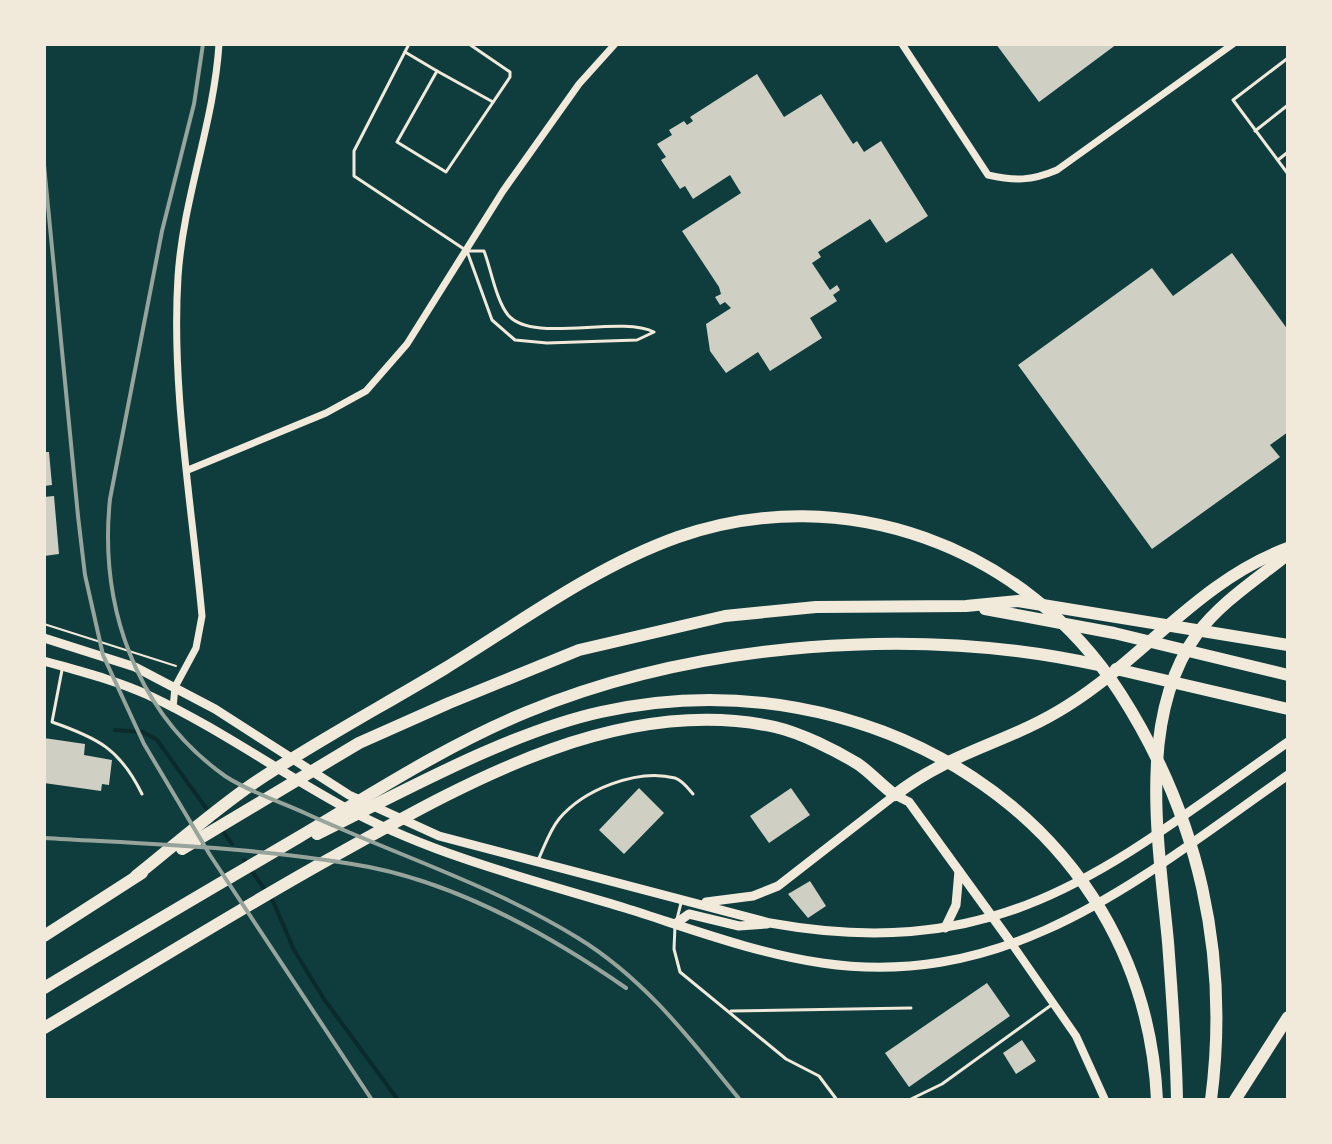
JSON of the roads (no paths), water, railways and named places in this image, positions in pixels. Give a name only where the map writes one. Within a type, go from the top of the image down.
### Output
[{"type":"highway","points":[[136,876],[254,783],[606,570],[677,538],[715,526],[787,517],[831,518],[910,531],[934,539],[999,572],[1053,614],[1112,681],[1138,721],[1172,790],[1198,865],[1210,916],[1218,1014],[1211,1100]]},
{"type":"highway","points":[[1177,1100],[1156,777],[1164,715],[1181,661],[1197,635],[1226,601],[1288,551]]},
{"type":"highway","points":[[44,1028],[274,890],[449,792],[544,752],[628,728],[702,719],[776,727],[860,765],[895,795],[926,771],[1064,708],[1107,680],[1184,610],[1260,559],[1288,551]]},
{"type":"highway","points":[[44,936],[136,876],[359,743],[579,650],[649,632],[725,616],[816,607],[966,606],[1018,601],[1288,645]]},
{"type":"highway","points":[[966,606],[1114,633],[1288,675]]},
{"type":"highway","points":[[47,986],[405,774],[527,712],[656,671],[788,647],[889,644],[1083,661],[1285,708]]},
{"type":"highway","points":[[239,872],[409,789],[533,734],[598,712],[707,698],[794,705],[851,718],[912,741],[975,778],[1031,823],[1098,901],[1124,951],[1155,1061],[1157,1100]]},
{"type":"highway","points":[[1235,1100],[1246,1078],[1288,1017]]},
{"type":"main road","points":[[44,638],[135,667],[175,687],[349,795],[439,836],[770,923],[823,933],[873,936],[945,928],[993,919],[1053,897],[1127,855],[1288,742]]},
{"type":"main road","points":[[44,661],[127,686],[173,708],[402,837],[675,924],[777,954],[822,963],[882,968],[945,962],[1012,944],[1062,925],[1114,896],[1288,775]]},
{"type":"main road","points":[[695,902],[753,896],[778,886],[895,795],[909,802],[1012,944]]},
{"type":"main road","points":[[533,880],[538,862]]},
{"type":"main road","points":[[945,928],[956,905],[959,871]]},
{"type":"main road","points":[[675,924],[689,914],[739,926],[770,923]]},
{"type":"street","points":[[173,708],[175,687],[196,648],[202,616],[181,395],[178,279],[184,222],[217,72],[219,44]]},
{"type":"street","points":[[188,470],[303,423],[366,391],[407,344],[503,191],[579,84],[615,44]]},
{"type":"street","points":[[902,44],[988,175],[1030,180],[1057,170],[1233,44]]},
{"type":"street","points":[[1012,944],[1076,1036],[1105,1100]]},
{"type":"lane","points":[[409,44],[354,151],[351,170],[360,181],[467,251],[484,251],[506,313],[517,322],[556,327],[639,325],[654,332],[637,340],[547,343],[515,340],[492,320],[467,251]]},
{"type":"lane","points":[[437,71],[397,142],[443,172],[450,171],[510,72],[469,44]]},
{"type":"lane","points":[[405,52],[494,103]]},
{"type":"lane","points":[[1288,58],[1233,100],[1288,174]]},
{"type":"lane","points":[[1255,131],[1288,105]]},
{"type":"lane","points":[[1278,160],[1288,152]]},
{"type":"lane","points":[[62,666],[52,722],[94,738],[116,753],[128,767],[142,794]]},
{"type":"lane","points":[[538,862],[560,818],[589,794],[622,781],[666,777],[678,778],[693,794]]},
{"type":"lane","points":[[682,899],[675,924],[674,949],[680,972],[786,1059],[819,1076],[837,1100]]},
{"type":"lane","points":[[909,1100],[942,1084],[1010,1038],[1053,1003]]},
{"type":"lane","points":[[730,1011],[911,1008]]},
{"type":"waterway","points":[[115,730],[143,732],[157,740],[232,844]]},
{"type":"waterway","points":[[244,860],[273,901],[294,950],[324,999],[398,1100]]},
{"type":"railway","points":[[203,44],[194,104],[162,231],[110,499],[108,539],[118,616],[146,688],[168,721],[194,750],[234,782],[513,902],[602,954],[666,1012],[740,1100]]},
{"type":"railway","points":[[44,165],[85,575],[103,655],[144,744],[210,855],[372,1100]]},
{"type":"railway","points":[[44,838],[276,854],[389,871],[460,895],[530,928],[626,988]]}]
